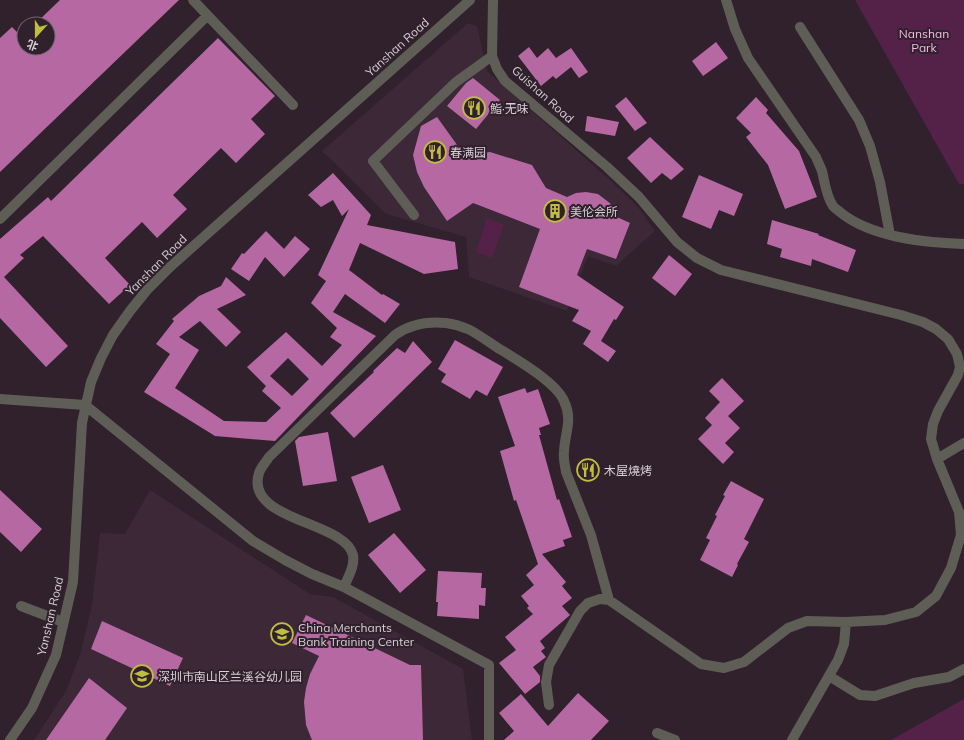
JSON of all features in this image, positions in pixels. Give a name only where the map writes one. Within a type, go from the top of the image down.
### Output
[{"type":"street","points":[[193,0],[293,105]]},
{"type":"street","name":"Yanshan Road","points":[[10,740],[32,708],[56,655],[73,582],[80,436],[85,405],[101,358],[113,335],[147,290],[176,261],[470,0]]},
{"type":"street","name":"Guishan Road","points":[[493,0],[492,56],[497,69],[505,81],[607,167],[639,197],[677,242],[696,258],[721,270],[901,315],[923,322],[936,329],[948,339],[957,354],[960,367],[958,375],[938,410],[933,424],[931,439],[937,459],[959,512],[961,534],[951,568],[936,596],[916,612],[885,620],[846,622],[807,621],[788,628],[744,662],[724,668],[701,664],[609,600]]},
{"type":"street","points":[[726,0],[735,29],[748,58],[816,157],[822,170],[826,190],[834,207],[850,220],[866,228],[890,234],[964,244]]},
{"type":"street","points":[[0,219],[207,16]]},
{"type":"street","points":[[800,27],[859,120],[870,146],[880,182],[890,234]]},
{"type":"street","points":[[414,215],[373,161],[456,82],[492,56]]},
{"type":"street","points":[[344,587],[353,565],[353,554],[346,543],[331,534],[274,507],[262,498],[257,486],[259,472],[269,458],[395,335],[412,325],[435,322],[448,323],[468,329],[535,372],[556,389],[564,398],[569,421],[564,451],[566,472],[592,535],[609,600],[600,599],[588,603],[580,610],[549,665],[546,682],[549,705]]},
{"type":"street","points":[[0,399],[85,405],[253,541],[285,560],[312,574],[344,587],[489,665],[489,740]]},
{"type":"street","points":[[937,459],[964,443]]},
{"type":"street","points":[[21,606],[63,622]]},
{"type":"street","points":[[792,740],[838,660],[844,644],[846,622]]},
{"type":"street","points":[[829,676],[860,695],[875,696],[914,683],[949,677],[964,669]]},
{"type":"street","points":[[657,733],[675,740]]},
{"type":"shaded area","points":[[468,23],[477,26],[487,71],[611,181],[638,207],[655,231],[616,266],[588,256],[567,311],[469,277],[466,237],[386,214],[322,151]]},
{"type":"shaded area","name":"China Merchants Bank Training Center","points":[[150,490],[310,594],[333,597],[463,669],[472,740],[34,740],[66,691],[80,655],[92,605],[100,533],[125,534]]},
{"type":"green space","name":"Nanshan Park","points":[[855,0],[964,0],[964,184],[959,184]]},
{"type":"green space","points":[[487,218],[504,225],[492,258],[476,252]]},
{"type":"green space","points":[[964,699],[964,740],[891,740]]},
{"type":"building","points":[[60,0],[179,0],[0,172],[0,38],[12,27],[16,31],[16,56],[56,56],[56,16],[43,16]]},
{"type":"building","points":[[218,38],[275,96],[251,119],[265,134],[236,163],[221,148],[173,195],[187,209],[157,238],[142,222],[105,258],[130,285],[109,304],[43,236],[20,255],[24,258],[4,277],[68,346],[46,367],[0,318],[0,239],[48,197],[51,201]]},
{"type":"building","points":[[716,42],[728,58],[703,76],[692,61]]},
{"type":"building","points":[[529,47],[537,58],[548,48],[556,58],[571,48],[588,72],[579,78],[571,67],[556,79],[553,76],[541,86],[518,56]]},
{"type":"building","points":[[473,78],[500,100],[476,129],[447,106],[466,83]]},
{"type":"building","points":[[626,97],[647,123],[635,131],[615,106]]},
{"type":"building","points":[[756,97],[768,110],[766,113],[799,151],[817,197],[785,209],[768,165],[746,137],[751,133],[736,118]]},
{"type":"building","points":[[587,116],[619,122],[615,136],[585,131]]},
{"type":"building","name":"美伦会所","points":[[437,117],[460,149],[454,157],[490,152],[532,165],[546,188],[567,197],[576,193],[586,192],[598,194],[611,204],[617,217],[630,223],[616,259],[587,249],[577,275],[624,307],[616,320],[614,319],[601,341],[616,351],[608,362],[583,344],[591,331],[572,321],[579,310],[519,287],[540,229],[473,203],[447,221],[424,187],[417,172],[413,155],[421,126]]},
{"type":"building","points":[[650,137],[684,169],[671,180],[662,173],[651,183],[627,158]]},
{"type":"building","points":[[333,173],[371,215],[367,225],[455,242],[458,269],[424,274],[360,243],[349,270],[382,295],[383,294],[400,304],[385,323],[345,294],[333,312],[376,336],[275,441],[215,436],[144,392],[170,354],[156,344],[174,321],[172,319],[199,296],[221,286],[226,277],[246,295],[217,309],[241,332],[226,347],[200,321],[179,337],[199,350],[175,388],[224,421],[266,422],[281,408],[262,391],[266,386],[247,367],[286,332],[322,366],[342,345],[330,337],[337,328],[311,303],[326,281],[318,275],[349,209],[342,216],[333,200],[321,207],[308,195]],"holes":[[[288,358],[309,379],[292,396],[270,376]]]},
{"type":"building","points":[[699,175],[743,194],[734,216],[719,210],[711,229],[682,217]]},
{"type":"building","points":[[772,220],[819,234],[818,235],[856,250],[848,272],[812,259],[811,266],[780,257],[782,249],[767,244]]},
{"type":"building","points":[[266,231],[284,249],[295,236],[310,249],[284,277],[265,257],[249,281],[231,269],[242,253],[244,254]]},
{"type":"building","points":[[669,255],[692,274],[675,296],[652,278]]},
{"type":"building","points":[[455,340],[503,367],[487,396],[476,390],[470,399],[441,382],[446,374],[438,369]]},
{"type":"building","points":[[413,341],[432,362],[354,438],[330,413],[374,372],[373,371],[397,348],[405,353]]},
{"type":"building","points":[[722,378],[744,401],[728,416],[740,428],[725,443],[734,452],[723,464],[698,439],[712,425],[705,418],[720,402],[709,391]]},
{"type":"building","points":[[525,388],[527,393],[538,389],[550,424],[539,428],[541,435],[539,435],[557,500],[559,499],[572,537],[563,540],[565,546],[542,554],[566,582],[562,586],[572,598],[562,606],[570,615],[540,641],[545,648],[541,651],[546,657],[533,667],[540,676],[540,682],[525,694],[499,663],[516,650],[505,637],[533,614],[527,608],[529,606],[521,596],[534,585],[526,575],[538,564],[516,500],[514,501],[500,451],[515,446],[498,397]]},
{"type":"building","points":[[328,432],[337,481],[303,486],[295,441],[299,437]]},
{"type":"building","points":[[383,465],[401,510],[369,523],[351,477]]},
{"type":"building","points":[[731,481],[764,499],[744,539],[749,542],[732,577],[700,560],[710,540],[706,538],[717,516],[715,515],[725,496],[723,495]]},
{"type":"building","points":[[0,490],[42,529],[21,552],[0,532]]},
{"type":"building","points":[[394,533],[426,570],[400,593],[368,555]]},
{"type":"building","points":[[438,571],[482,573],[481,588],[486,588],[485,606],[479,605],[479,619],[437,616],[438,602],[436,602]]},
{"type":"building","points":[[306,615],[410,665],[421,665],[423,740],[312,740],[306,725],[304,702],[310,674],[319,656],[292,643]]},
{"type":"building","points":[[102,621],[183,658],[170,686],[91,649]]},
{"type":"building","points":[[89,678],[127,708],[105,740],[46,740]]},
{"type":"building","points":[[578,693],[609,721],[591,740],[504,740],[514,731],[499,713],[521,694],[548,726]]},
{"type":"place","name":"鮨·无味","points":[[474,108]]},
{"type":"place","name":"春满园","points":[[435,152]]},
{"type":"place","name":"美伦会所","points":[[555,211]]},
{"type":"place","name":"木屋燒烤","points":[[588,470]]},
{"type":"place","name":"China Merchants Bank Training Center","points":[[282,634]]},
{"type":"place","name":"深圳市南山区兰溪谷幼儿园","points":[[142,676]]}]
